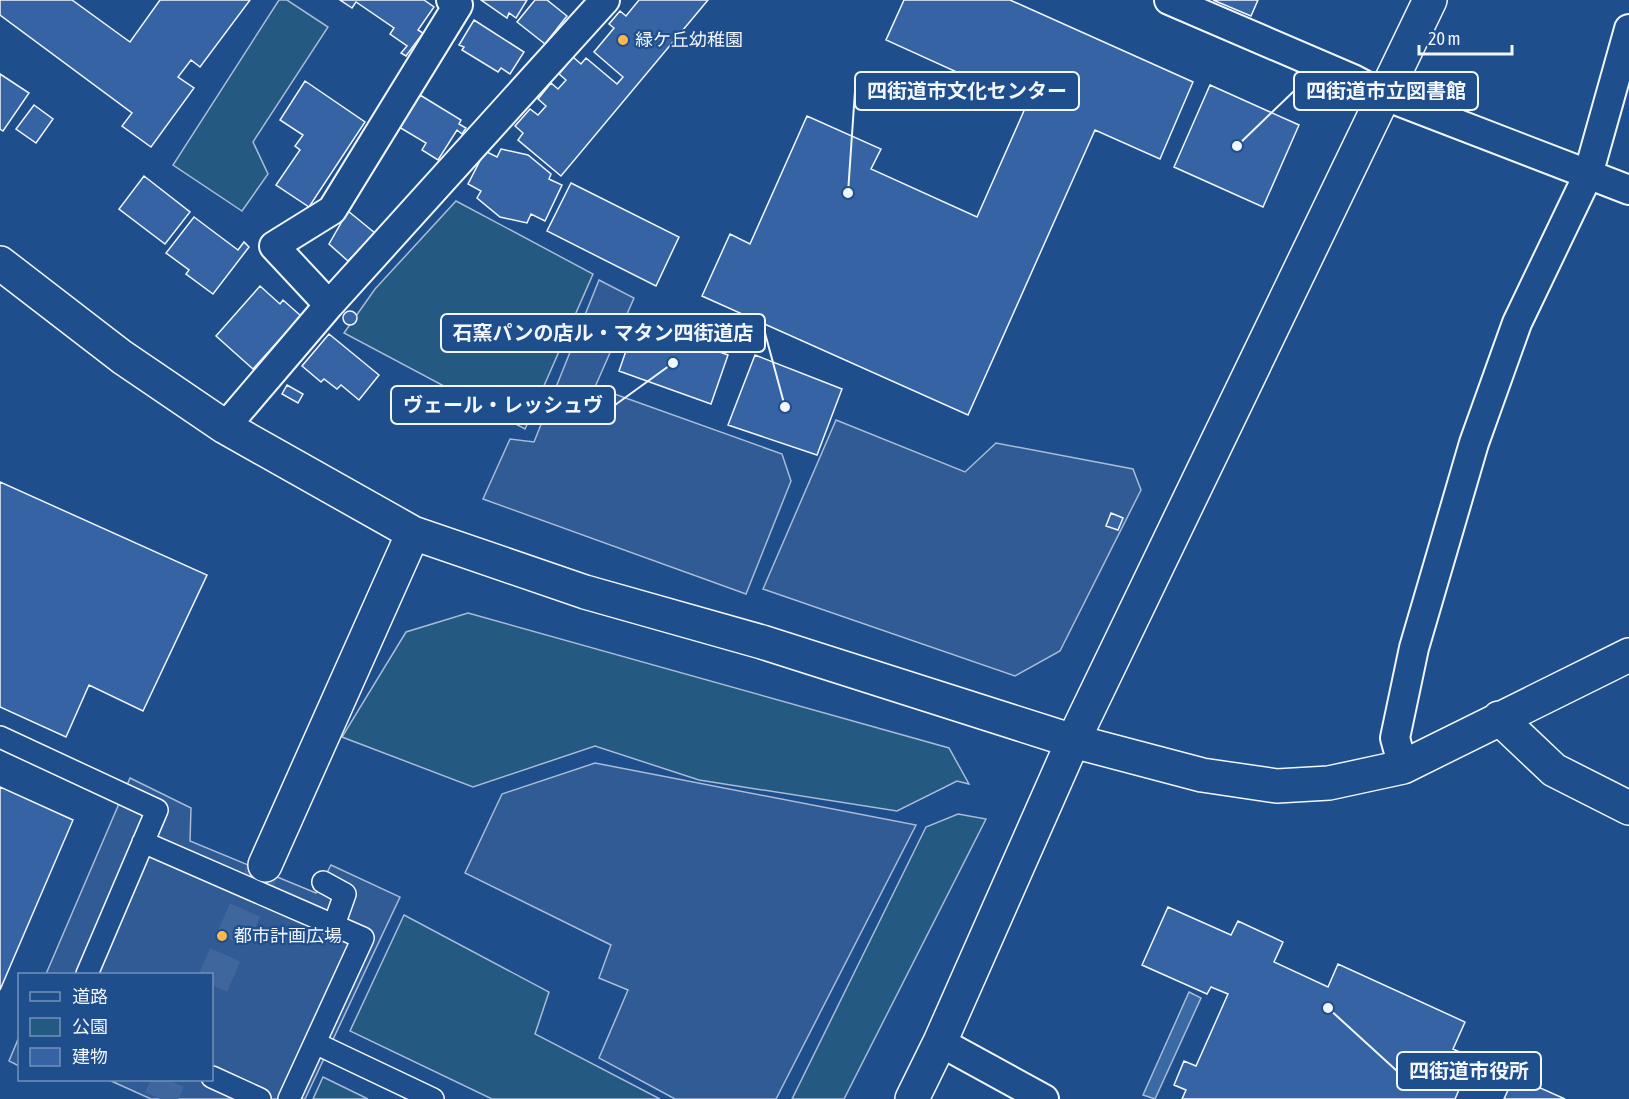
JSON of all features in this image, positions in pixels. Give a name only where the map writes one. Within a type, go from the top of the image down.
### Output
[{"type":"street","points":[[329,305],[274,246],[332,210],[458,5],[451,0]]},
{"type":"street","points":[[225,427],[329,305],[605,0]]},
{"type":"street","points":[[1169,0],[1353,79],[1385,96],[1629,190]]},
{"type":"street","points":[[912,1099],[940,1042],[1073,741],[1430,0]]},
{"type":"street","points":[[1403,767],[1395,738],[1414,648],[1474,443],[1516,324],[1588,175],[1629,29]]},
{"type":"street","points":[[0,263],[122,357],[225,427],[413,533],[585,592],[762,642],[1073,741],[1202,776],[1277,786],[1329,783],[1403,767],[1629,655]]},
{"type":"street","points":[[265,865],[413,533]]},
{"type":"street","points":[[1499,718],[1554,770],[1629,808]]},
{"type":"street","points":[[0,737],[157,810],[88,973]]},
{"type":"street","points":[[143,842],[363,938],[289,1099]]},
{"type":"street","points":[[323,882],[345,894],[334,925]]},
{"type":"street","points":[[940,1042],[1044,1099]]},
{"type":"street","points":[[315,1043],[433,1099]]},
{"type":"street","points":[[213,1077],[260,1099]]},
{"type":"green space","points":[[279,0],[287,0],[328,27],[253,142],[268,174],[242,211],[173,165]]},
{"type":"green space","points":[[456,201],[593,274],[525,429],[344,333],[375,289]]},
{"type":"green space","points":[[468,613],[949,748],[969,784],[957,781],[897,811],[699,780],[595,746],[473,787],[342,737],[406,632]]},
{"type":"green space","points":[[958,814],[986,819],[844,1099],[792,1099],[926,827]]},
{"type":"green space","points":[[404,915],[549,992],[535,1034],[660,1099],[492,1099],[350,1031]]},
{"type":"green space","points":[[323,1077],[368,1099],[313,1099]]},
{"type":"shaded area","points":[[599,280],[634,298],[595,387],[782,454],[791,481],[746,594],[483,499],[510,439],[534,442]]},
{"type":"shaded area","points":[[836,420],[965,472],[996,443],[1133,469],[1141,490],[1060,651],[1015,676],[763,589]]},
{"type":"shaded area","points":[[595,763],[916,825],[776,1099],[675,1099],[599,1058],[628,990],[599,978],[611,945],[465,873],[502,794]]},
{"type":"shaded area","name":"都市計画広場","points":[[130,778],[191,808],[190,841],[316,893],[331,865],[400,897],[305,1099],[151,1099],[111,1081],[213,1081],[213,973],[46,973]]},
{"type":"shaded area","points":[[1189,992],[1201,998],[1155,1099],[1143,1095]]},
{"type":"shaded area","points":[[18,1039],[18,1066],[9,1061]]},
{"type":"building","points":[[0,0],[72,0],[130,42],[160,0],[250,0],[200,67],[191,60],[178,77],[194,88],[151,147],[122,126],[132,113],[0,15]]},
{"type":"building","points":[[340,0],[424,0],[434,7],[418,30],[423,33],[406,56],[401,53],[407,46],[390,34],[394,28],[356,2],[352,8]]},
{"type":"building","points":[[481,0],[527,0],[516,18],[509,13],[507,18]]},
{"type":"building","points":[[535,0],[547,0],[567,16],[545,44],[517,22]]},
{"type":"building","points":[[639,0],[708,0],[561,176],[518,140],[523,133],[515,126],[530,109],[538,115],[546,106],[538,99],[551,83],[558,89],[566,80],[559,74],[573,57],[581,64],[586,58],[617,84],[623,77],[594,52],[614,28],[609,24],[620,11],[626,16]]},
{"type":"building","points":[[904,0],[1010,0],[1193,82],[1160,159],[1095,130],[968,415],[702,296],[730,234],[750,244],[807,116],[881,149],[871,169],[977,217],[1027,104],[886,40]]},
{"type":"building","points":[[1213,0],[1258,0],[1251,16]]},
{"type":"building","points":[[474,20],[524,52],[510,74],[501,68],[498,72],[462,50],[464,47],[459,45]]},
{"type":"building","points":[[0,74],[29,93],[3,131],[0,129]]},
{"type":"building","points":[[305,81],[365,122],[309,207],[276,185],[300,150],[295,146],[303,135],[280,120]]},
{"type":"building","points":[[1210,85],[1299,125],[1263,207],[1174,167]]},
{"type":"building","points":[[420,95],[461,120],[459,124],[466,128],[462,134],[457,130],[438,160],[422,150],[426,143],[399,127]]},
{"type":"building","points":[[34,105],[53,119],[36,143],[16,129]]},
{"type":"building","points":[[501,149],[528,155],[551,174],[549,179],[562,185],[545,221],[531,214],[527,223],[500,217],[477,198],[481,191],[468,184],[485,151],[497,157]]},
{"type":"building","points":[[144,176],[190,212],[165,244],[119,209]]},
{"type":"building","points":[[571,183],[679,237],[656,286],[547,231]]},
{"type":"building","points":[[348,211],[375,233],[348,261],[329,244]]},
{"type":"building","points":[[194,217],[238,250],[244,242],[249,247],[213,294],[186,274],[189,270],[166,253]]},
{"type":"building","points":[[260,286],[280,304],[283,300],[301,316],[253,369],[216,336]]},
{"type":"building","points":[[347,311],[353,311],[357,318],[353,325],[347,325],[343,321],[343,315]]},
{"type":"building","points":[[636,322],[728,355],[711,404],[619,371]]},
{"type":"building","points":[[329,334],[379,375],[359,400],[341,385],[337,389],[324,379],[321,382],[302,366]]},
{"type":"building","points":[[755,355],[842,389],[817,455],[728,425]]},
{"type":"building","points":[[287,385],[303,394],[298,403],[282,394]]},
{"type":"building","points":[[0,482],[207,575],[143,711],[89,685],[66,737],[0,707]]},
{"type":"building","points":[[1111,513],[1123,518],[1118,530],[1106,526]]},
{"type":"building","points":[[0,787],[73,820],[0,990]]},
{"type":"building","points":[[1168,907],[1231,935],[1238,921],[1283,942],[1274,962],[1328,987],[1338,964],[1465,1022],[1453,1049],[1565,1099],[1504,1099],[1508,1090],[1467,1071],[1455,1099],[1182,1099],[1186,1090],[1174,1085],[1184,1061],[1196,1066],[1228,994],[1211,987],[1207,994],[1142,965]]},
{"type":"tunnel","points":[[213,983],[265,865]]},
{"type":"tunnel","points":[[160,1099],[169,1081]]},
{"type":"place","name":"緑ケ丘幼稚園","points":[[623,40]]},
{"type":"place","name":"四街道市立図書館","points":[[1237,146]]},
{"type":"place","name":"四街道市文化センター","points":[[848,193]]},
{"type":"place","name":"ヴェール・レッシュヴ","points":[[673,363]]},
{"type":"place","name":"石窯パンの店ル・マタン四街道店","points":[[785,407]]},
{"type":"place","name":"都市計画広場","points":[[222,936]]},
{"type":"place","name":"四街道市役所","points":[[1328,1008]]}]
